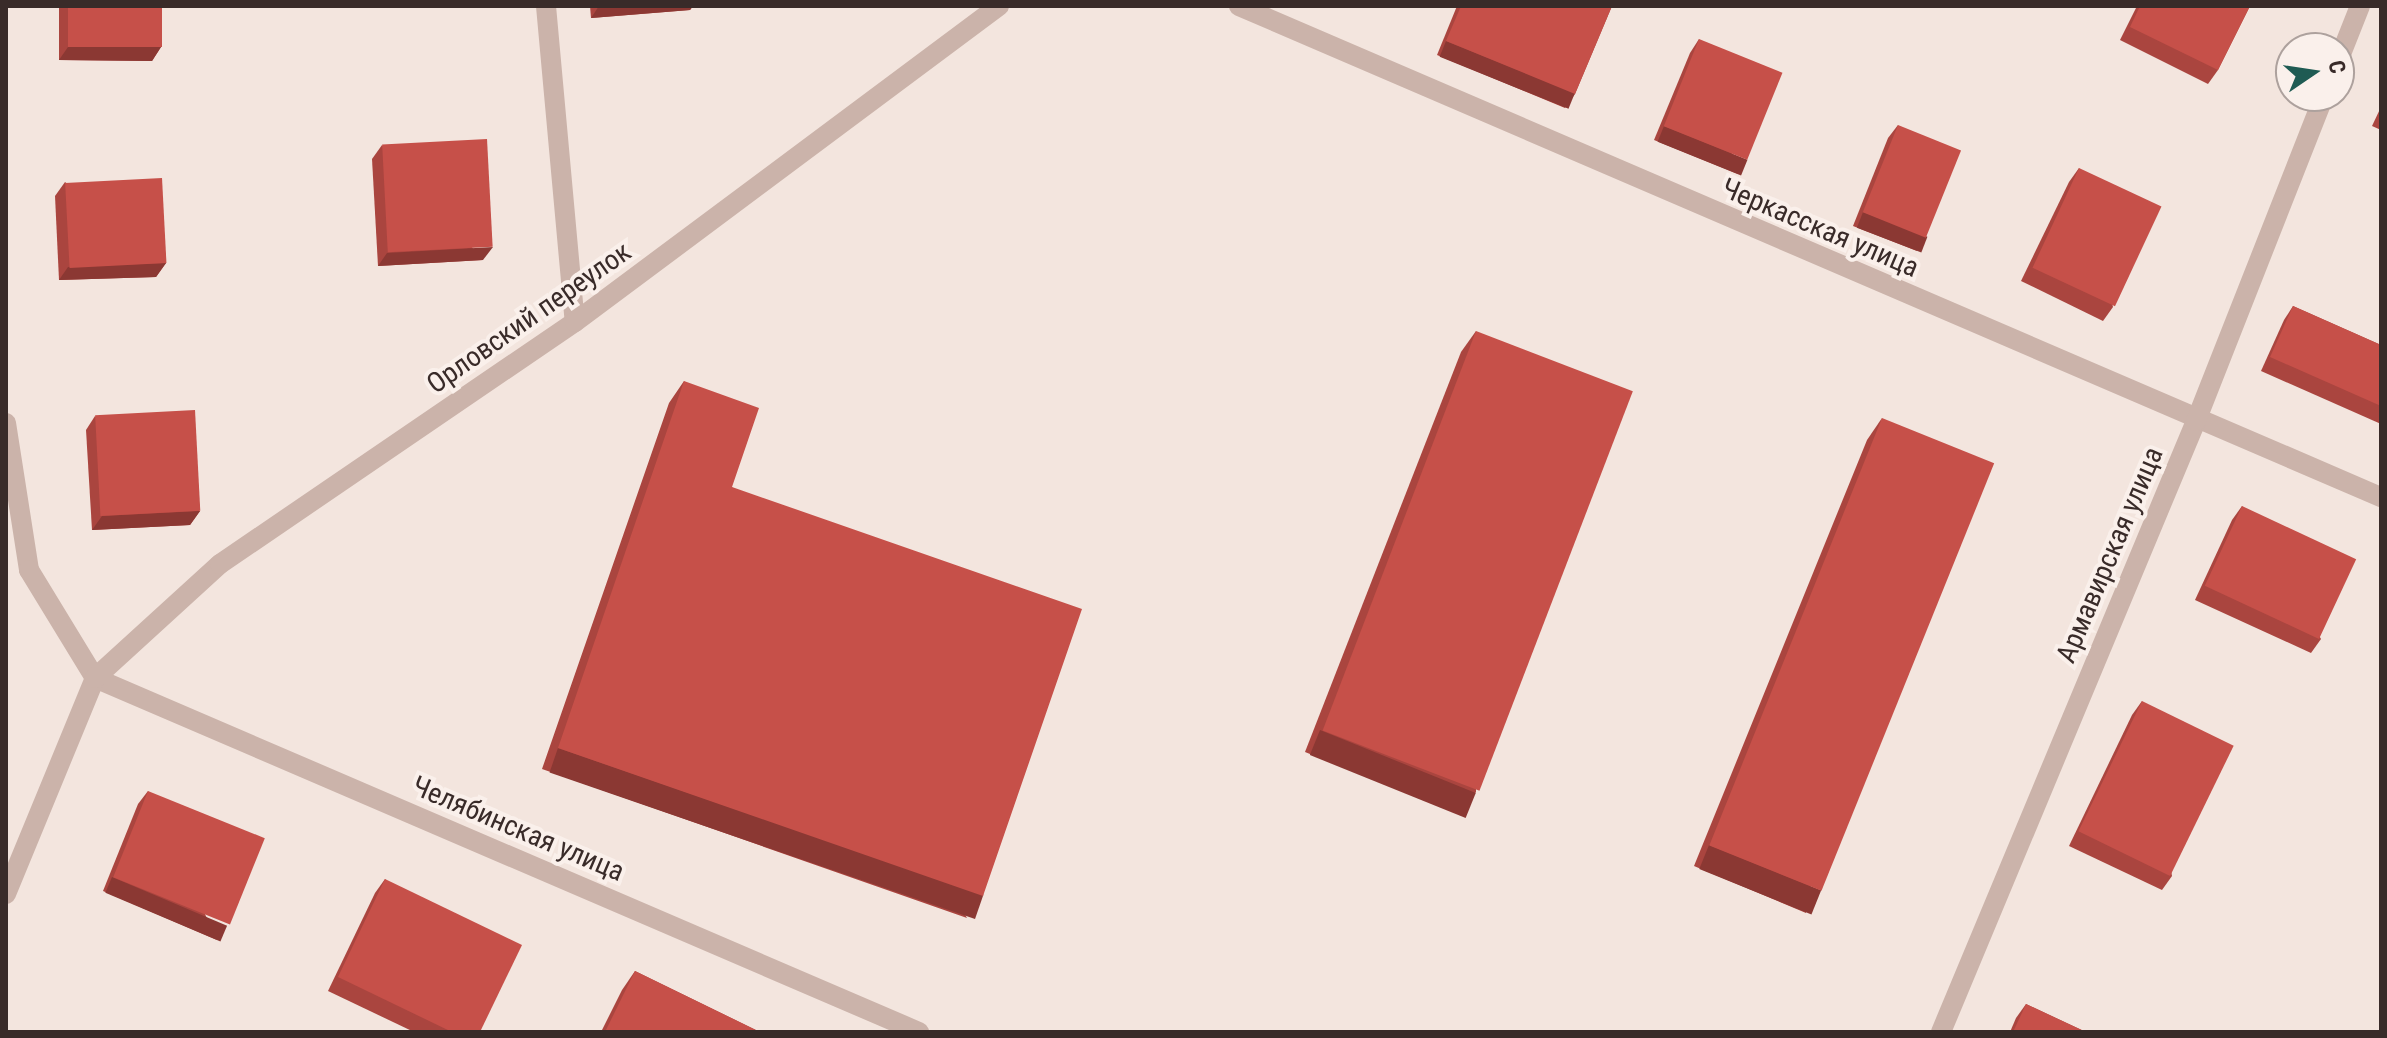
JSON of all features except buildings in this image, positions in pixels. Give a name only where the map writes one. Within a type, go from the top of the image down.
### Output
[{"type":"street","points":[[546,6],[575,322]]},
{"type":"street","name":"Орловский переулок","points":[[95,678],[220,564],[575,322],[999,6]]},
{"type":"street","name":"Черкасская улица","points":[[1239,6],[2196,421],[2381,497]]},
{"type":"street","points":[[2350,32],[2360,6]]},
{"type":"street","name":"Армавирская улица","points":[[1941,1032],[2196,421],[2318,112]]},
{"type":"street","points":[[6,423],[29,570],[95,678],[6,894]]},
{"type":"street","name":"Челябинская улица","points":[[95,678],[919,1032]]}]
